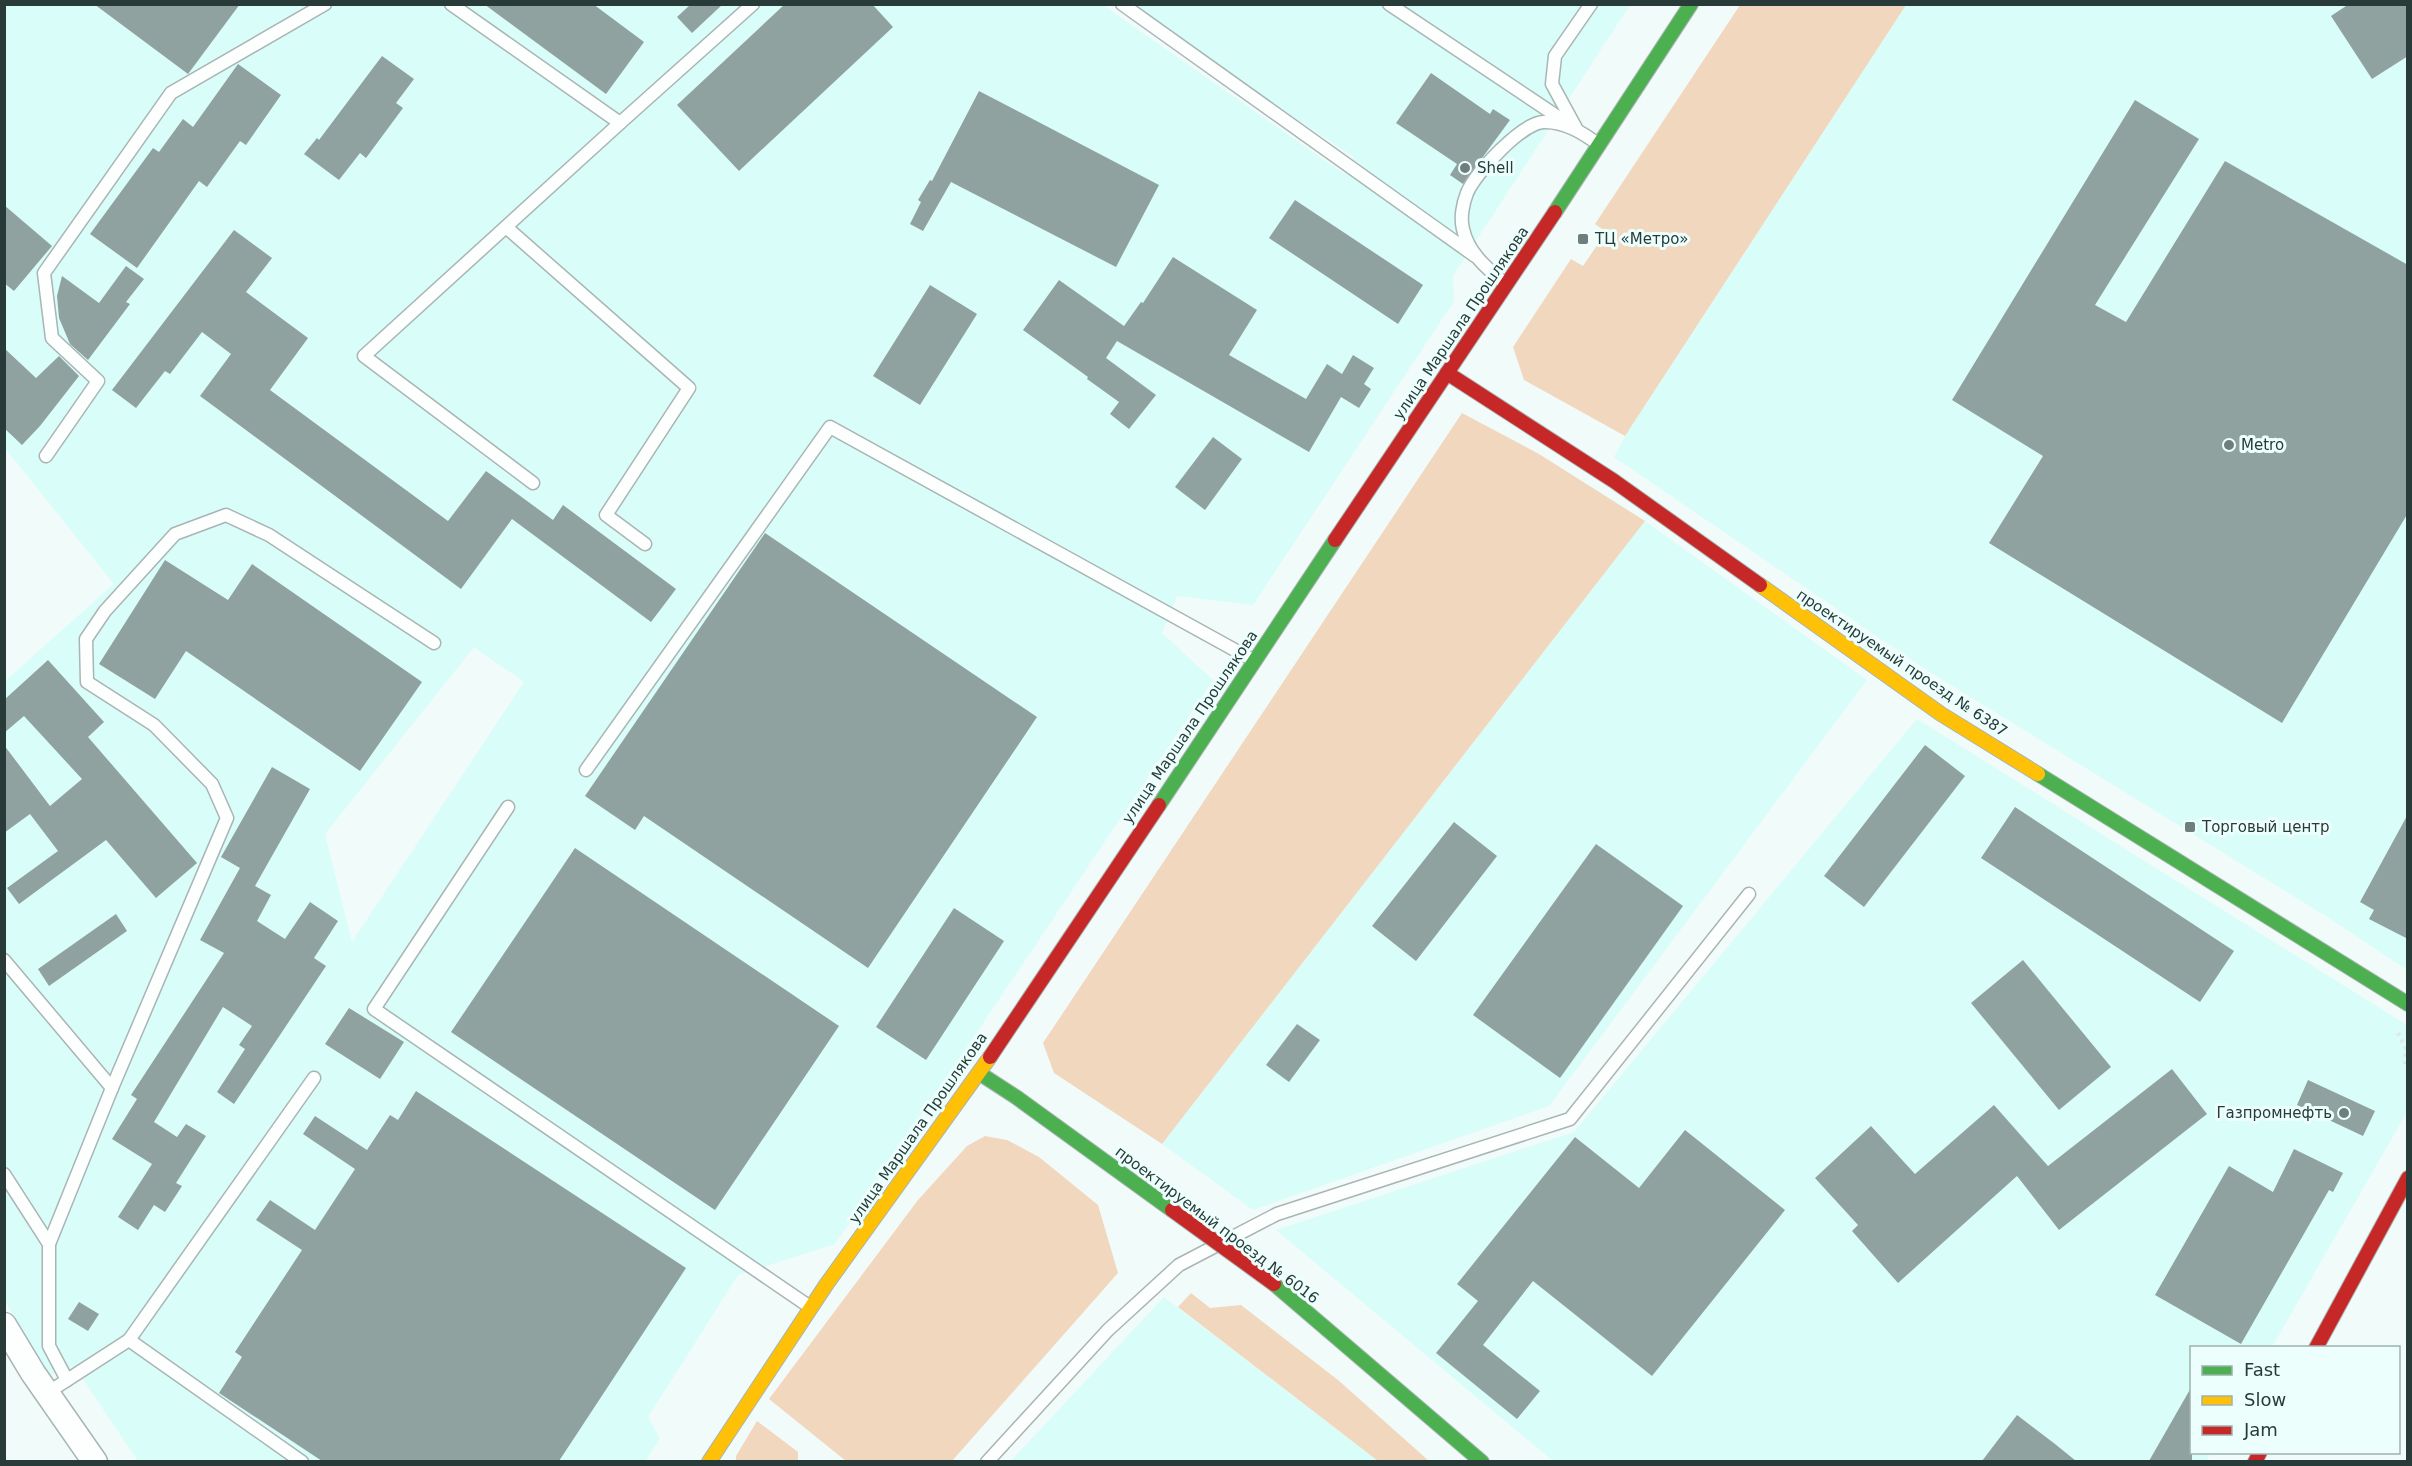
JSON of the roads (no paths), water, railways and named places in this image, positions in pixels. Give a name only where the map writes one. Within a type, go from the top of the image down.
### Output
[{"type":"main road","name":"улица Маршала Прошлякова","points":[[709,1461],[811,1307],[979,1073],[1691,4]]},
{"type":"main road","name":"проектируемый проезд № 6387","points":[[1447,373],[1614,481],[1941,714],[2408,1004]]},
{"type":"main road","name":"проектируемый проезд № 6016","points":[[979,1073],[1016,1097],[1274,1284],[1482,1461]]},
{"type":"main road","points":[[2317,1346],[2408,1178]]},
{"type":"street","points":[[4,1325],[33,1373],[57,1386],[95,1461]]},
{"type":"lane","points":[[46,456],[98,381],[52,338],[44,273],[171,93],[325,4]]},
{"type":"lane","points":[[451,4],[620,123]]},
{"type":"lane","points":[[533,483],[364,356],[753,4]]},
{"type":"lane","points":[[1122,4],[1475,256],[1506,285]]},
{"type":"lane","points":[[1389,4],[1599,145]]},
{"type":"lane","points":[[1576,129],[1552,84],[1556,56],[1591,4]]},
{"type":"lane","points":[[1475,256],[1463,230],[1462,214],[1467,192],[1492,158],[1529,125],[1545,122],[1576,129]]},
{"type":"lane","points":[[506,227],[689,388],[606,514],[645,544]]},
{"type":"lane","points":[[586,770],[830,427],[1254,661]]},
{"type":"lane","points":[[314,1078],[129,1340],[57,1386],[49,1346],[49,1244],[112,1088],[227,818],[212,784],[154,725],[87,682],[86,639],[105,611],[175,534],[226,514],[269,535],[434,642]]},
{"type":"lane","points":[[508,807],[374,1010],[811,1307]]},
{"type":"lane","points":[[987,1461],[1108,1330],[1179,1265],[1277,1215],[1570,1119],[1749,894]]},
{"type":"lane","points":[[4,960],[112,1088]]},
{"type":"lane","points":[[4,1174],[49,1244]]},
{"type":"lane","points":[[129,1340],[302,1461]]},
{"type":"place","name":"Shell","points":[[1465,168]]},
{"type":"place","name":"ТЦ «Метро»","points":[[1583,239]]},
{"type":"place","name":"Metro","points":[[2229,445]]},
{"type":"place","name":"Торговый центр","points":[[2190,827]]},
{"type":"place","name":"Газпромнефть","points":[[2344,1113]]}]
